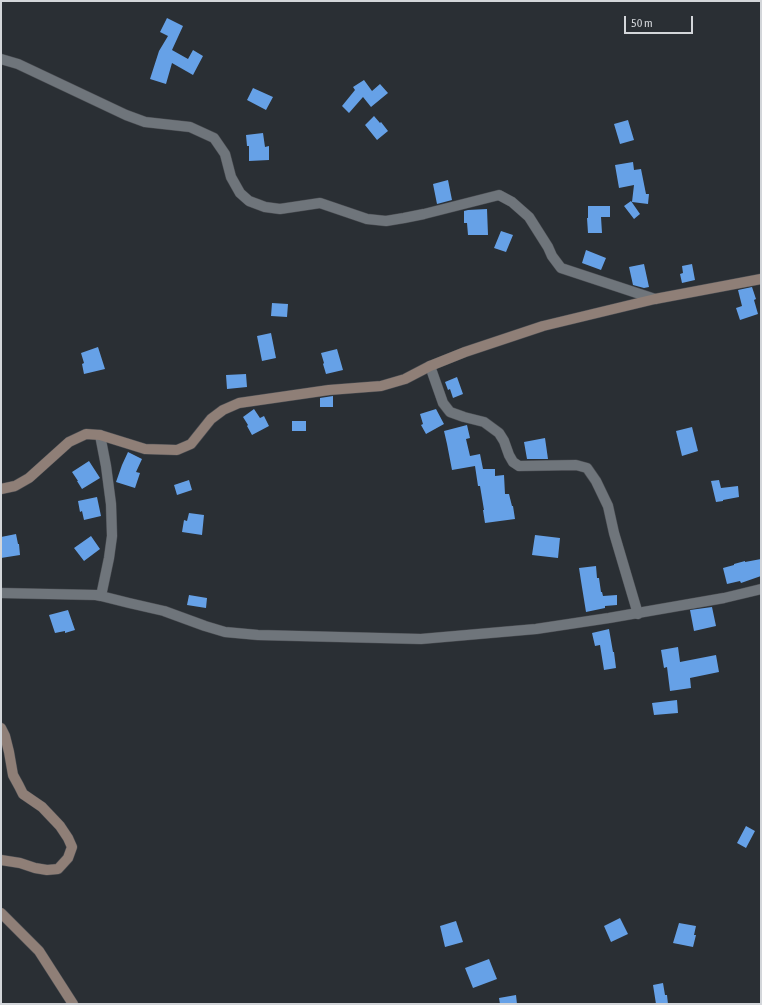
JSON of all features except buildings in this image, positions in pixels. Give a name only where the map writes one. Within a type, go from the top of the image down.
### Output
[{"type":"street","points":[[1,59],[18,64],[126,115],[145,122],[190,128],[214,138],[225,154],[231,177],[240,193],[250,201],[265,207],[280,209],[320,203],[367,219],[386,221],[424,214],[499,195],[512,202],[529,217],[552,256],[561,268],[655,299]]},
{"type":"street","points":[[1,489],[15,486],[29,478],[69,442],[86,434],[100,435],[145,449],[177,450],[191,444],[211,419],[223,410],[239,404],[329,390],[381,386],[405,379],[430,366],[465,352],[543,326],[655,299],[761,279]]},
{"type":"street","points":[[430,366],[444,403],[450,412],[484,422],[499,433],[513,462],[519,466],[576,465],[587,468],[596,481],[608,506],[614,533],[638,614]]},
{"type":"street","points":[[100,435],[111,504],[112,536],[102,596]]},
{"type":"street","points":[[1,593],[102,596],[164,610],[225,632],[258,635],[421,639],[536,629],[638,614],[724,598],[761,589]]},
{"type":"street","points":[[1,728],[10,752],[13,775],[23,794],[42,807],[60,826],[72,847],[68,858],[58,869],[47,870],[1,860]]},
{"type":"street","points":[[1,913],[40,951],[73,1004]]}]
